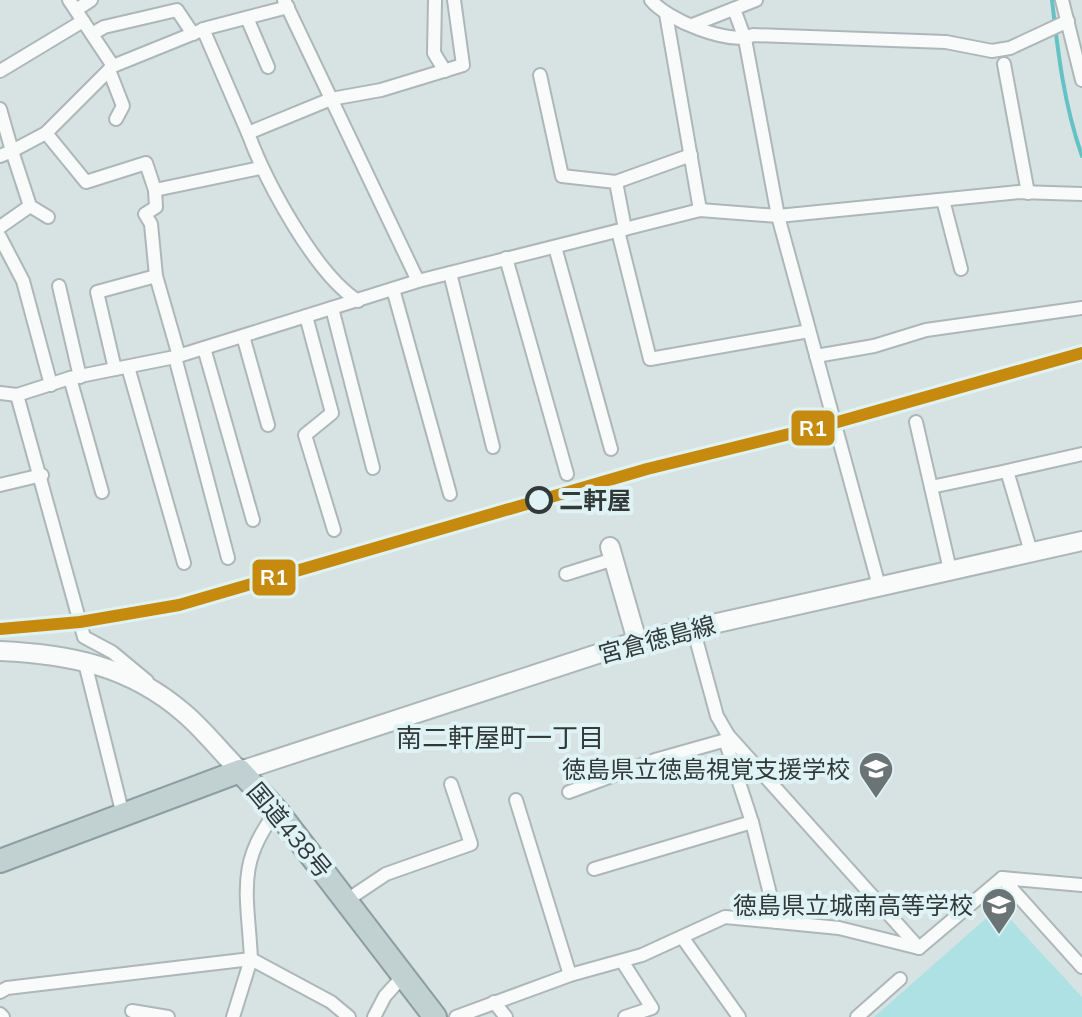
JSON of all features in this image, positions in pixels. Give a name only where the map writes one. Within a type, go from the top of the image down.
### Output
[{"type":"highway","name":"国道438号","points":[[0,861],[240,771],[277,811],[435,1017]]},
{"type":"main road","name":"宮倉徳島線","points":[[240,771],[637,641],[1082,541]]},
{"type":"main road","points":[[612,553],[637,641]]},
{"type":"main road","points":[[0,651],[55,653],[84,659],[128,676],[160,694],[184,713],[240,771]]},
{"type":"street","points":[[0,71],[91,0]]},
{"type":"street","points":[[435,0],[434,53],[445,71]]},
{"type":"street","points":[[248,133],[331,99],[381,90],[463,65],[454,0]]},
{"type":"street","points":[[651,0],[666,14],[695,24],[709,34],[745,39],[753,35],[946,42],[992,51],[1010,48],[1068,21]]},
{"type":"street","points":[[695,24],[756,0]]},
{"type":"street","points":[[1062,0],[1082,80]]},
{"type":"street","points":[[6,153],[46,133],[111,68],[202,30],[286,4],[418,281]]},
{"type":"street","points":[[734,9],[745,39],[778,216],[879,586]]},
{"type":"street","points":[[76,10],[111,68],[123,106],[116,119]]},
{"type":"street","points":[[92,34],[104,27],[177,10],[202,30],[234,82]]},
{"type":"street","points":[[666,14],[700,210]]},
{"type":"street","points":[[247,18],[268,67]]},
{"type":"street","points":[[202,30],[248,133],[260,168],[302,237],[345,293],[358,301]]},
{"type":"street","points":[[1004,64],[1028,193]]},
{"type":"street","points":[[540,75],[562,176],[616,182],[691,155]]},
{"type":"street","points":[[0,109],[6,153],[30,206],[48,217]]},
{"type":"street","points":[[46,133],[86,182],[146,163],[155,190],[156,207],[145,214],[151,224],[156,276],[228,558]]},
{"type":"street","points":[[155,190],[260,168]]},
{"type":"street","points":[[616,182],[621,230],[650,359],[809,331]]},
{"type":"street","points":[[0,393],[17,395],[75,377],[177,357],[418,281],[700,210],[778,216],[1028,193],[1082,194]]},
{"type":"street","points":[[943,200],[961,269]]},
{"type":"street","points":[[0,227],[30,206]]},
{"type":"street","points":[[0,237],[23,281],[51,385]]},
{"type":"street","points":[[555,247],[611,449]]},
{"type":"street","points":[[506,258],[567,474]]},
{"type":"street","points":[[450,273],[493,447]]},
{"type":"street","points":[[156,276],[97,292],[184,563]]},
{"type":"street","points":[[59,286],[75,377],[102,492]]},
{"type":"street","points":[[393,289],[450,494]]},
{"type":"street","points":[[333,308],[345,293]]},
{"type":"street","points":[[333,308],[373,468]]},
{"type":"street","points":[[816,356],[874,346],[926,330],[1082,308]]},
{"type":"street","points":[[306,316],[332,413],[305,435],[334,530]]},
{"type":"street","points":[[243,336],[268,425]]},
{"type":"street","points":[[204,348],[253,520]]},
{"type":"street","points":[[17,395],[42,475],[84,637],[112,652],[160,694]]},
{"type":"street","points":[[916,422],[950,570]]},
{"type":"street","points":[[931,487],[1082,454]]},
{"type":"street","points":[[1007,471],[1031,552]]},
{"type":"street","points":[[0,485],[42,475]]},
{"type":"street","points":[[566,574],[612,553]]},
{"type":"street","points":[[693,628],[717,716],[727,738],[752,822],[777,922]]},
{"type":"street","points":[[84,659],[123,815]]},
{"type":"street","points":[[569,792],[655,760],[727,738]]},
{"type":"street","points":[[727,738],[919,948]]},
{"type":"street","points":[[347,900],[386,874],[471,844],[451,784]]},
{"type":"street","points":[[516,800],[570,975]]},
{"type":"street","points":[[233,1017],[251,959],[246,868],[258,834],[277,811]]},
{"type":"street","points":[[594,869],[752,822]]},
{"type":"street","points":[[919,948],[1002,878],[1082,885]]},
{"type":"street","points":[[1002,878],[1082,967]]},
{"type":"street","points":[[456,1017],[570,975],[622,961],[725,917],[839,928],[919,948]]},
{"type":"street","points":[[682,937],[739,1017]]},
{"type":"street","points":[[0,992],[7,988],[95,975],[251,959],[331,1002],[349,1017]]},
{"type":"street","points":[[622,961],[656,1012],[625,1017]]},
{"type":"street","points":[[374,1017],[385,996],[404,975]]},
{"type":"street","points":[[857,1017],[900,979]]},
{"type":"street","points":[[494,1002],[506,1017]]},
{"type":"street","points":[[132,1011],[168,1017]]},
{"type":"shaded area","name":"徳島県立城南高等学校","points":[[999,907],[1082,997],[1082,1017],[874,1017]]},
{"type":"waterway","points":[[1052,0],[1066,98],[1082,156]]},
{"type":"transit line","name":"R1","points":[[0,629],[80,622],[179,605],[647,469],[834,423],[1082,353]]},
{"type":"place","name":"二軒屋","points":[[539,500]]},
{"type":"place","name":"徳島県立徳島視覚支援学校","points":[[876,800]]},
{"type":"place","name":"徳島県立城南高等学校","points":[[999,936]]},
{"type":"district","name":"南二軒屋町一丁目","points":[[500,737]]}]
